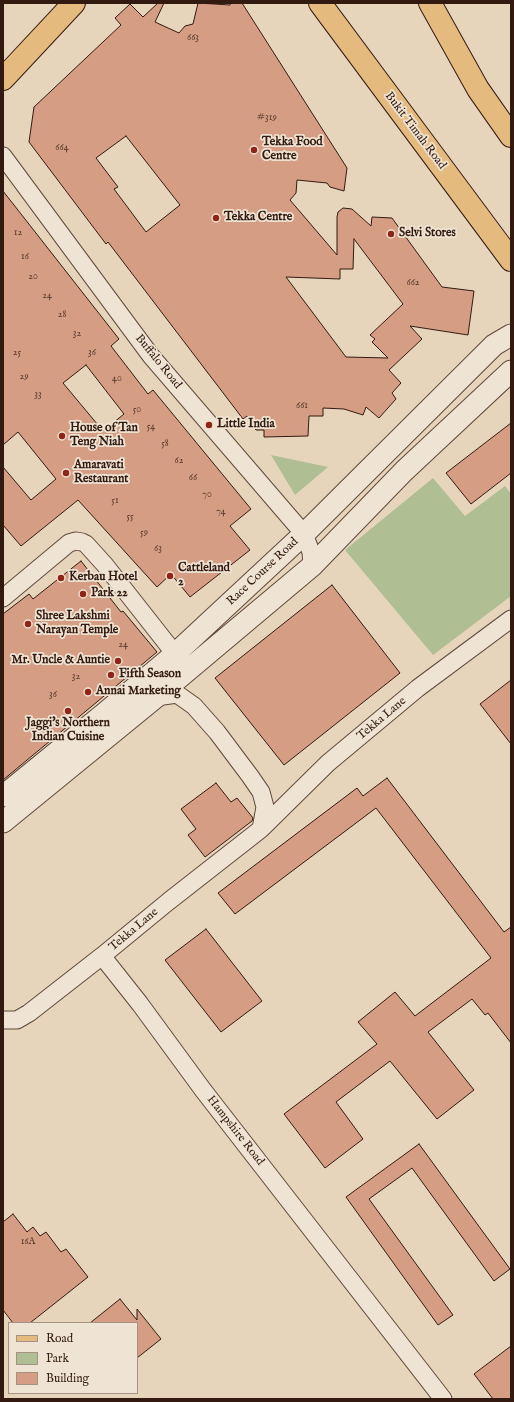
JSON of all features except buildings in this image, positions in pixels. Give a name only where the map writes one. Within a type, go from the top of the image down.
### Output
[{"type":"main road","points":[[3,79],[74,3]]},
{"type":"main road","name":"Bukit Timah Road","points":[[320,3],[511,260]]},
{"type":"main road","points":[[430,3],[478,89],[511,136]]},
{"type":"street","name":"Buffalo Road","points":[[3,156],[151,356],[304,534],[311,552],[312,566]]},
{"type":"street","name":"Race Course Road","points":[[3,796],[175,654],[304,534],[494,345],[511,335]]},
{"type":"street","name":"Race Course Road","points":[[3,822],[156,697],[312,566],[404,471],[511,371]]},
{"type":"street","points":[[420,419],[438,439]]},
{"type":"street","points":[[3,598],[69,543],[76,541],[82,542],[86,544],[105,565],[175,654],[186,661],[198,662]]},
{"type":"street","name":"Tekka Lane","points":[[102,956],[261,829],[328,763],[418,688],[511,619]]},
{"type":"street","points":[[156,697],[177,694],[194,706],[217,732],[261,792],[264,807],[261,829]]},
{"type":"street","points":[[3,1020],[17,1020],[29,1013],[102,956]]},
{"type":"street","name":"Hampshire Road","points":[[102,956],[140,1004],[203,1090],[442,1399]]},
{"type":"green space","points":[[271,455],[328,467],[295,495]]},
{"type":"green space","points":[[433,478],[465,516],[505,486],[511,494],[511,596],[433,655],[345,550]]},
{"type":"place","name":"Tekka Food Centre","points":[[254,150]]},
{"type":"place","name":"Tekka Centre","points":[[216,218]]},
{"type":"place","name":"Selvi Stores","points":[[391,234]]},
{"type":"place","name":"Little India","points":[[209,425]]},
{"type":"place","name":"House of Tan Teng Niah","points":[[62,436]]},
{"type":"place","name":"Amaravati Restaurant","points":[[66,473]]},
{"type":"place","name":"Cattleland 2","points":[[170,576]]},
{"type":"place","name":"Kerbau Hotel","points":[[61,578]]},
{"type":"place","name":"Park 22","points":[[83,594]]},
{"type":"place","name":"Shree Lakshmi Narayan Temple","points":[[28,624]]},
{"type":"place","name":"Mr. Uncle & Auntie","points":[[118,661]]},
{"type":"place","name":"Fifth Season","points":[[111,675]]},
{"type":"place","name":"Annai Marketing","points":[[88,692]]},
{"type":"place","name":"Jaggi's Northern Indian Cuisine","points":[[68,711]]}]
